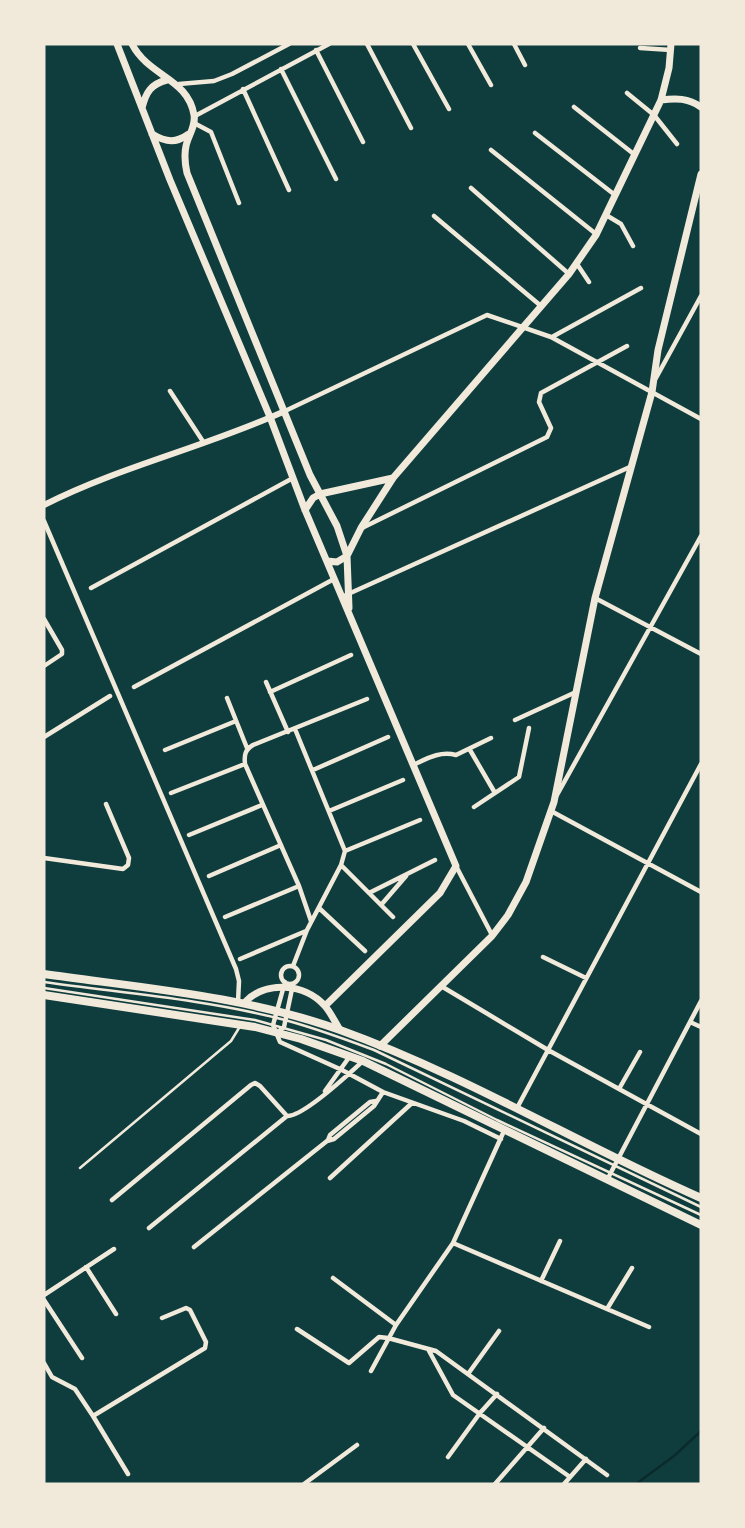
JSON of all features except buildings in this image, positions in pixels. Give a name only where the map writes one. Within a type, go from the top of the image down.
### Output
[{"type":"main road","points":[[117,44],[151,134],[270,417],[305,510],[334,579],[346,595]]},
{"type":"main road","points":[[132,44],[138,56],[167,80],[179,84],[187,95],[194,120],[184,159],[187,173],[310,475],[337,526],[347,556],[346,595],[349,609],[456,866],[440,894],[325,1006]]},
{"type":"main road","points":[[327,561],[337,562],[347,556],[361,528],[393,478],[576,264],[596,234],[654,116],[661,100],[671,47]]},
{"type":"main road","points":[[142,109],[150,88],[167,80]]},
{"type":"main road","points":[[661,100],[687,100],[701,107]]},
{"type":"main road","points":[[151,134],[169,142],[180,141],[190,134]]},
{"type":"main road","points":[[380,1046],[492,936],[522,890],[554,803],[596,598],[652,392],[659,350],[701,179]]},
{"type":"main road","points":[[305,510],[313,498],[320,494],[393,478]]},
{"type":"main road","points":[[44,974],[241,1003],[340,1030],[516,1109],[616,1162],[701,1198]]},
{"type":"main road","points":[[241,1003],[256,993],[284,985],[292,986],[325,1006],[340,1030]]},
{"type":"main road","points":[[44,995],[240,1025],[278,1028],[363,1061],[490,1124],[502,1135],[609,1177],[701,1225]]},
{"type":"street","points":[[179,84],[214,81],[232,75],[289,44]]},
{"type":"street","points":[[239,204],[211,132],[194,120],[243,89],[329,44]]},
{"type":"street","points":[[367,44],[411,128]]},
{"type":"street","points":[[413,44],[449,109]]},
{"type":"street","points":[[468,44],[491,85]]},
{"type":"street","points":[[514,44],[525,65]]},
{"type":"street","points":[[640,48],[671,47]]},
{"type":"street","points":[[316,50],[363,142]]},
{"type":"street","points":[[281,69],[336,179]]},
{"type":"street","points":[[243,89],[289,190]]},
{"type":"street","points":[[627,93],[654,116],[677,144]]},
{"type":"street","points":[[574,107],[636,155]]},
{"type":"street","points":[[535,133],[615,195]]},
{"type":"street","points":[[491,150],[596,234]]},
{"type":"street","points":[[471,188],[569,274]]},
{"type":"street","points":[[606,215],[621,223],[633,246]]},
{"type":"street","points":[[434,216],[541,306]]},
{"type":"street","points":[[576,264],[589,282]]},
{"type":"street","points":[[551,337],[641,288]]},
{"type":"street","points":[[653,383],[701,296]]},
{"type":"street","points":[[44,505],[88,484],[285,411],[487,315],[551,337],[701,419]]},
{"type":"street","points":[[361,528],[547,436],[551,428],[539,402],[541,393],[627,346]]},
{"type":"street","points":[[170,391],[204,443]]},
{"type":"street","points":[[346,595],[633,466]]},
{"type":"street","points":[[91,588],[293,478]]},
{"type":"street","points":[[44,521],[236,969],[240,981],[241,1003]]},
{"type":"street","points":[[554,803],[701,536]]},
{"type":"street","points":[[134,687],[334,579]]},
{"type":"street","points":[[596,598],[701,654]]},
{"type":"street","points":[[44,619],[62,654],[44,666]]},
{"type":"street","points":[[270,692],[351,655]]},
{"type":"street","points":[[265,682],[288,732]]},
{"type":"street","points":[[515,720],[576,692]]},
{"type":"street","points":[[44,737],[110,696]]},
{"type":"street","points":[[227,698],[247,748],[244,755],[245,764],[312,921]]},
{"type":"street","points":[[247,748],[367,699]]},
{"type":"street","points":[[165,750],[236,721]]},
{"type":"street","points":[[474,807],[519,778],[529,728]]},
{"type":"street","points":[[293,966],[307,930],[341,865],[345,850],[295,729]]},
{"type":"street","points":[[313,770],[388,737]]},
{"type":"street","points":[[413,766],[436,754],[456,755],[470,750],[491,738]]},
{"type":"street","points":[[470,750],[495,793]]},
{"type":"street","points":[[172,793],[245,764]]},
{"type":"street","points":[[516,1109],[701,764]]},
{"type":"street","points":[[329,811],[403,779]]},
{"type":"street","points":[[44,858],[123,869],[128,865],[129,858],[106,804]]},
{"type":"street","points":[[190,835],[262,806]]},
{"type":"street","points":[[551,811],[701,892]]},
{"type":"street","points":[[345,850],[420,820]]},
{"type":"street","points":[[209,876],[281,845]]},
{"type":"street","points":[[369,893],[435,860]]},
{"type":"street","points":[[341,865],[393,917]]},
{"type":"street","points":[[456,866],[492,936]]},
{"type":"street","points":[[381,905],[407,875]]},
{"type":"street","points":[[225,917],[299,886]]},
{"type":"street","points":[[319,908],[365,951]]},
{"type":"street","points":[[240,959],[307,930]]},
{"type":"street","points":[[543,957],[586,978]]},
{"type":"street","points":[[278,1028],[286,1017],[292,986],[298,980],[298,969],[293,966],[282,970],[284,985],[275,1014],[279,1042],[383,1092],[502,1135],[453,1243],[396,1325],[371,1371]]},
{"type":"street","points":[[441,986],[548,1050],[701,1133]]},
{"type":"street","points":[[609,1177],[701,1001]]},
{"type":"street","points":[[690,1022],[701,1027]]},
{"type":"street","points":[[620,1089],[639,1052]]},
{"type":"street","points":[[325,1092],[350,1056]]},
{"type":"street","points":[[149,1228],[287,1116],[298,1114],[325,1092],[336,1087],[363,1061]]},
{"type":"street","points":[[112,1199],[251,1085],[256,1083],[260,1086],[287,1116]]},
{"type":"street","points":[[194,1247],[327,1141],[334,1139],[373,1106],[383,1092]]},
{"type":"street","points":[[330,1178],[413,1103]]},
{"type":"street","points":[[482,1130],[490,1124]]},
{"type":"street","points":[[541,1281],[560,1241]]},
{"type":"street","points":[[453,1243],[649,1327]]},
{"type":"street","points":[[82,1358],[44,1298],[114,1249]]},
{"type":"street","points":[[86,1267],[116,1314]]},
{"type":"street","points":[[607,1309],[632,1268]]},
{"type":"street","points":[[333,1278],[396,1325]]},
{"type":"street","points":[[93,1416],[205,1348],[206,1342],[190,1310],[186,1308],[162,1318]]},
{"type":"street","points":[[298,1329],[349,1363],[376,1338],[388,1338],[428,1348],[497,1394],[607,1475]]},
{"type":"street","points":[[468,1374],[499,1331]]},
{"type":"street","points":[[428,1348],[453,1395],[570,1477]]},
{"type":"street","points":[[44,1363],[52,1377],[75,1389],[128,1474]]},
{"type":"street","points":[[448,1457],[497,1394]]},
{"type":"street","points":[[495,1484],[544,1429]]},
{"type":"street","points":[[304,1484],[357,1445]]},
{"type":"street","points":[[564,1484],[586,1459]]},
{"type":"lane","points":[[44,982],[275,1014]]},
{"type":"lane","points":[[44,988],[227,1015],[326,1040],[374,1059],[609,1177],[701,1215]]},
{"type":"lane","points":[[286,1017],[374,1050],[616,1162],[701,1207]]},
{"type":"lane","points":[[80,1168],[231,1041],[240,1025]]},
{"type":"waterway","points":[[636,1484],[674,1456],[701,1431]]}]
